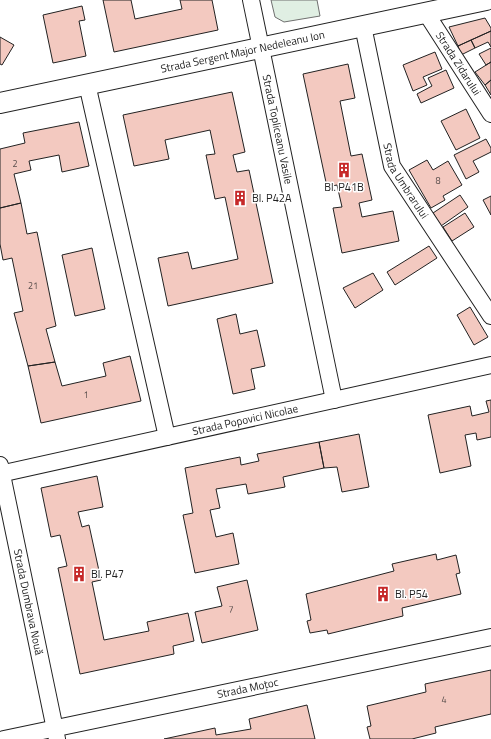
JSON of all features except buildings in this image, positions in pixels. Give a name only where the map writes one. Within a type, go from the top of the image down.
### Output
[{"type":"street","name":"Strada Topliceanu Vasile","points":[[251,0],[334,400]]},
{"type":"street","name":"Strada Sergent Major Nedeleanu Ion","points":[[0,103],[486,0]]},
{"type":"street","name":"Strada Zidarului","points":[[426,13],[491,114]]},
{"type":"street","name":"Strada Umbrarului","points":[[363,26],[392,166],[491,316]]},
{"type":"street","points":[[87,84],[167,437]]},
{"type":"street","name":"Strada Popovici Nicolae","points":[[1,471],[167,437],[491,365]]},
{"type":"street","name":"Strada Dumbrava Nouă","points":[[1,471],[56,734]]},
{"type":"street","name":"Strada Moțoc","points":[[4,739],[56,734],[491,637]]},
{"type":"green space","points":[[271,0],[317,0],[320,16],[284,22],[275,17]]},
{"type":"place","name":"Bl. P41B","points":[[344,170]]},
{"type":"place","name":"Bl. P42A","points":[[240,198]]},
{"type":"place","name":"Bl. P47","points":[[79,574]]},
{"type":"place","name":"Bl. P54","points":[[383,594]]}]
